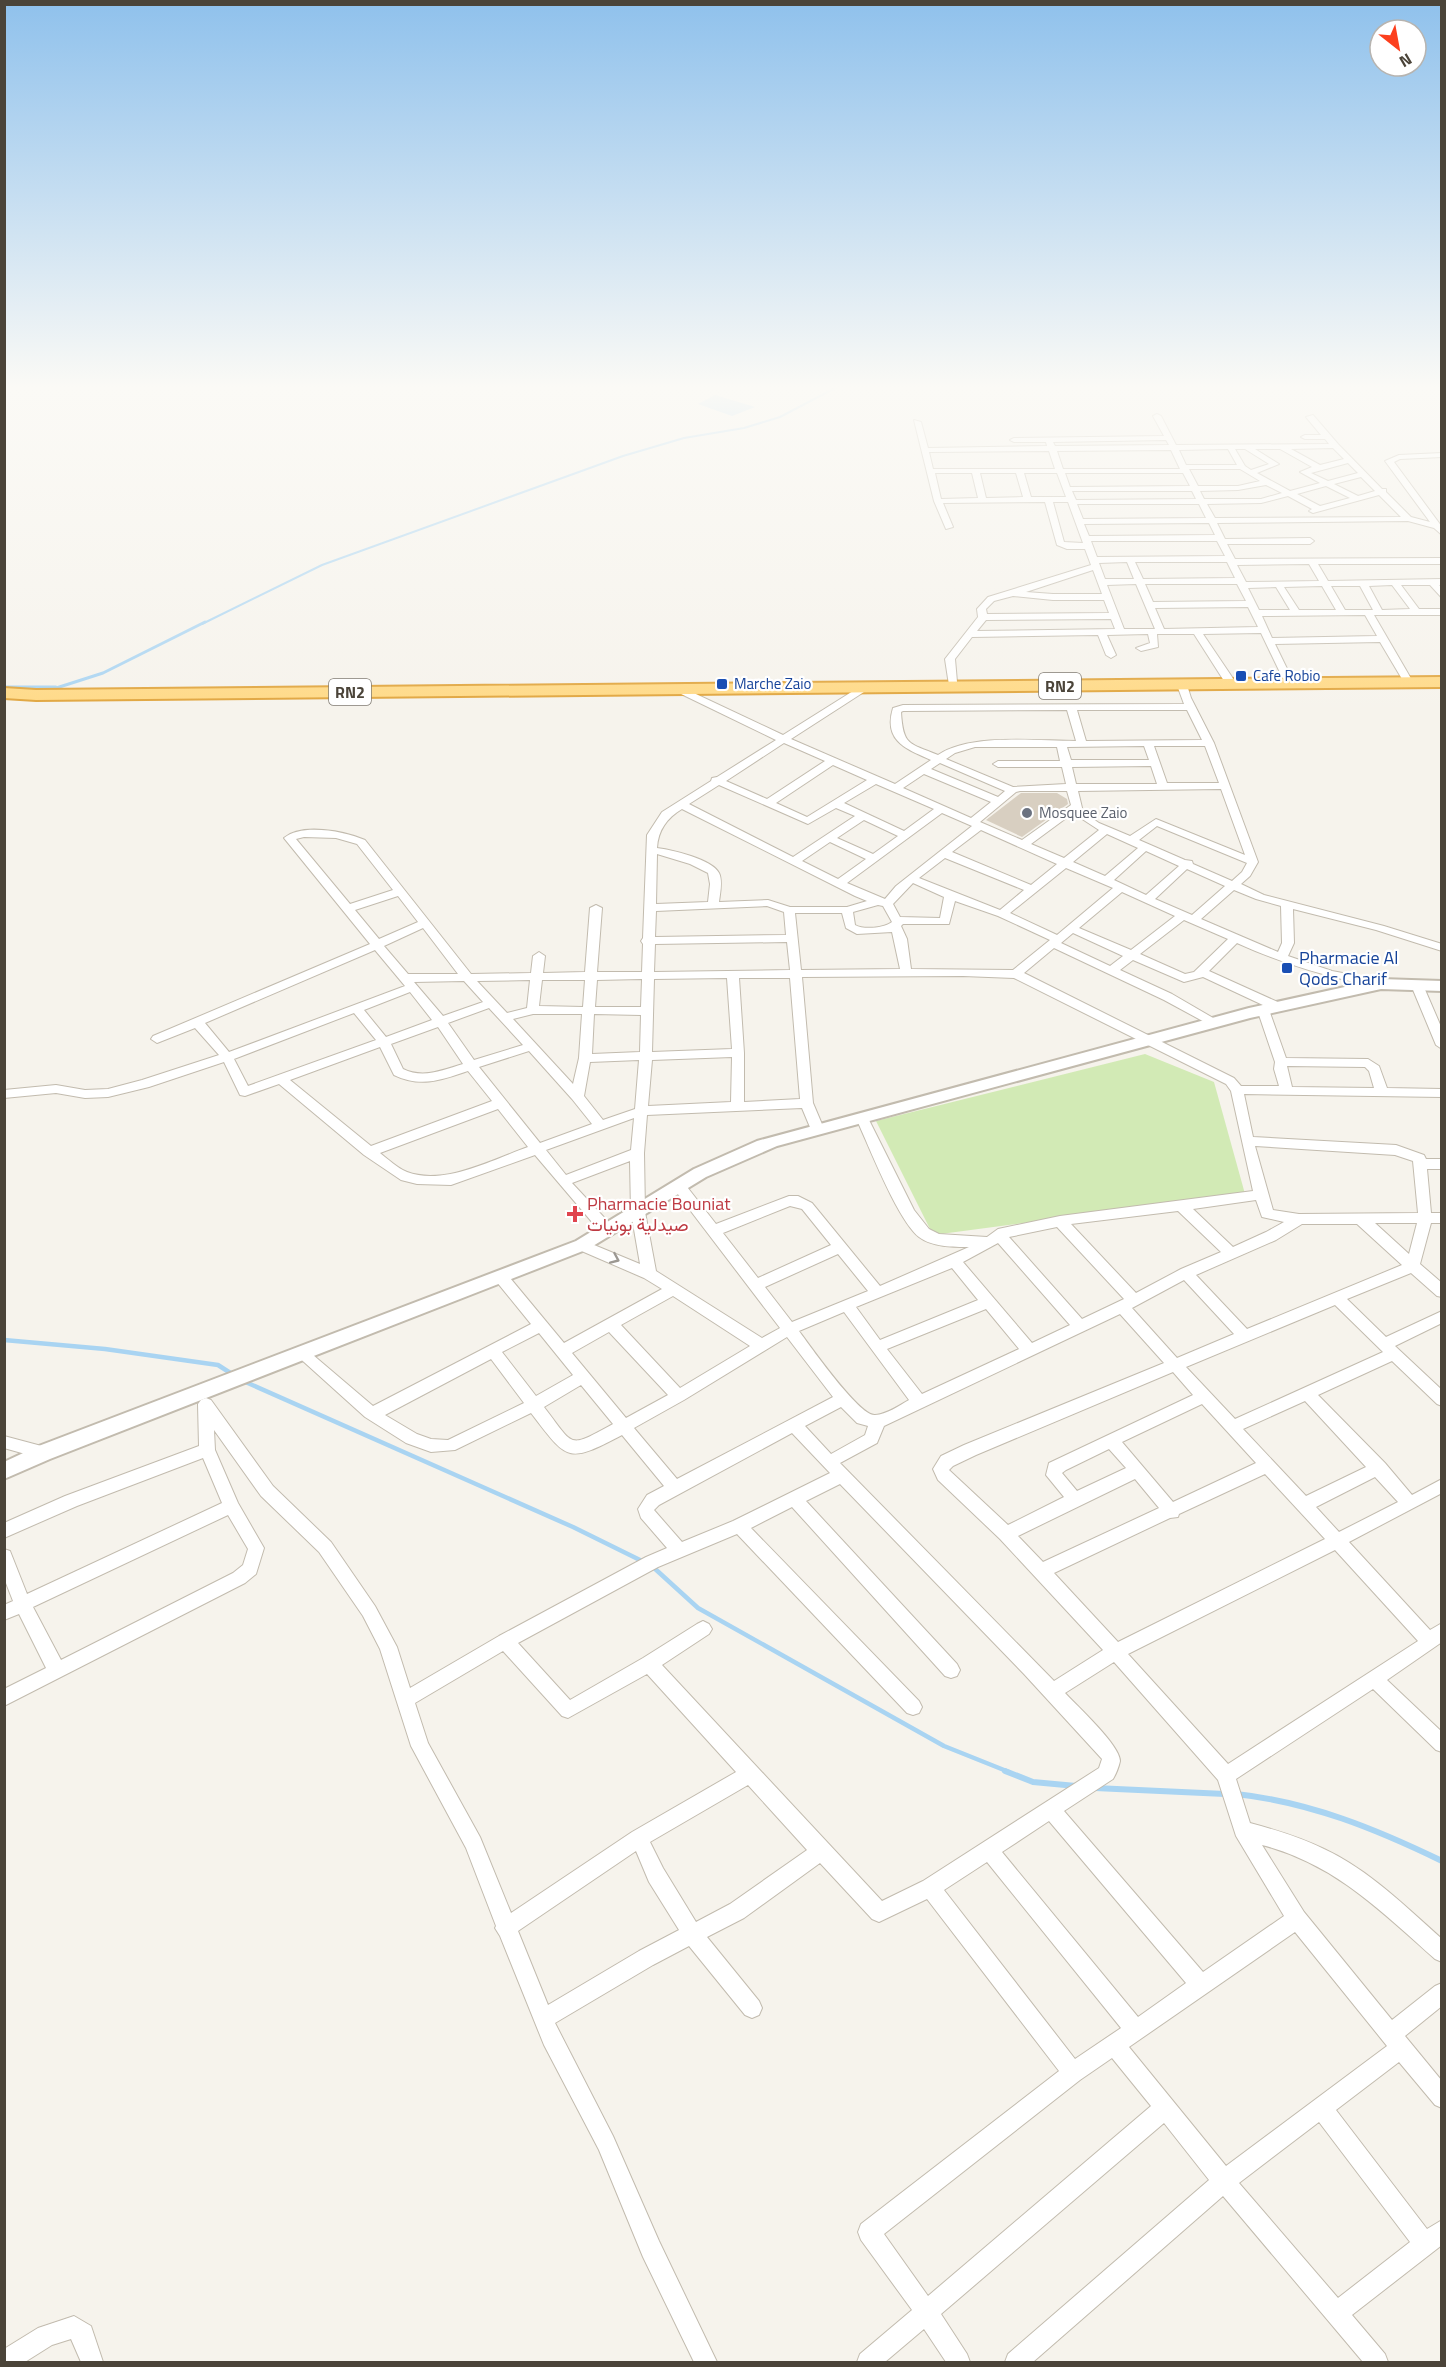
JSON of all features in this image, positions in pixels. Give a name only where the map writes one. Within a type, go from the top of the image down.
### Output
[{"type":"highway","name":"RN2","points":[[10,695],[1442,682]]},
{"type":"street","points":[[937,496],[949,527]]},
{"type":"street","points":[[1071,496],[1121,633]]},
{"type":"street","points":[[1117,496],[1128,522]]},
{"type":"street","points":[[1198,496],[1212,521],[1219,540],[1289,683]]},
{"type":"street","points":[[938,501],[1048,499],[1120,502],[1250,502],[1277,496]]},
{"type":"street","points":[[1294,496],[1319,509]]},
{"type":"street","points":[[1353,496],[1358,499]]},
{"type":"street","points":[[1287,521],[1319,509],[1367,496]]},
{"type":"street","points":[[1387,496],[1408,519]]},
{"type":"street","points":[[1418,496],[1435,526],[1442,533]]},
{"type":"street","points":[[1048,499],[1060,543],[1067,546],[1088,543],[1219,540],[1310,541]]},
{"type":"street","points":[[1250,502],[1259,521]]},
{"type":"street","points":[[1081,522],[1408,519],[1435,526]]},
{"type":"street","points":[[1299,521],[1310,541],[1325,583],[1342,612]]},
{"type":"street","points":[[1130,560],[1149,605],[1156,632],[1155,645],[1142,648]]},
{"type":"street","points":[[983,617],[981,609],[985,603],[1095,563],[1130,560],[1442,561]]},
{"type":"street","points":[[1101,582],[1278,584],[1437,582],[1442,596]]},
{"type":"street","points":[[1363,583],[1379,612]]},
{"type":"street","points":[[1395,583],[1416,612]]},
{"type":"street","points":[[1278,584],[1296,613]]},
{"type":"street","points":[[1014,593],[1053,597],[1106,597]]},
{"type":"street","points":[[1149,605],[1250,604]]},
{"type":"street","points":[[1368,612],[1408,682]]},
{"type":"street","points":[[1255,614],[1442,612]]},
{"type":"street","points":[[983,617],[1114,616]]},
{"type":"street","points":[[956,687],[951,683],[949,662],[983,617]]},
{"type":"street","points":[[970,634],[1264,630]]},
{"type":"street","points":[[1198,632],[1208,649],[1222,665],[1231,684]]},
{"type":"street","points":[[1102,633],[1111,655]]},
{"type":"street","points":[[1269,641],[1383,639]]},
{"type":"street","points":[[1182,685],[1209,743],[1253,862]]},
{"type":"street","points":[[649,1274],[638,1212],[637,1153],[646,1057],[647,941],[652,835],[657,825],[681,804],[864,688]]},
{"type":"street","points":[[678,689],[874,780],[1281,958],[1330,974],[1381,984],[1442,986]]},
{"type":"street","points":[[1071,707],[1081,742]]},
{"type":"street","points":[[1191,707],[903,708],[896,710],[895,721],[900,741],[938,760],[1012,790],[1073,786],[1225,786]]},
{"type":"street","points":[[896,789],[922,769],[958,748],[991,742],[1209,743]]},
{"type":"street","points":[[991,742],[998,764],[999,784]]},
{"type":"street","points":[[1061,742],[1076,806],[1081,816],[1260,897],[1417,938],[1442,948]]},
{"type":"street","points":[[1148,742],[1163,786]]},
{"type":"street","points":[[767,804],[832,761]]},
{"type":"street","points":[[998,764],[1155,763]]},
{"type":"street","points":[[922,769],[999,801]]},
{"type":"street","points":[[716,780],[806,821],[874,780]]},
{"type":"street","points":[[648,908],[768,903],[789,910],[847,910],[883,903],[944,853],[1012,790]]},
{"type":"street","points":[[681,804],[839,884],[883,903],[897,923],[906,973]]},
{"type":"street","points":[[836,804],[905,835]]},
{"type":"street","points":[[1023,845],[1076,806]]},
{"type":"street","points":[[839,884],[941,809]]},
{"type":"street","points":[[794,861],[863,816]]},
{"type":"street","points":[[1132,840],[1156,822],[1253,862]]},
{"type":"street","points":[[1002,914],[1107,829]]},
{"type":"street","points":[[600,1126],[577,1096],[529,1047],[468,978],[361,842],[346,836],[299,834],[289,838],[409,982],[471,1066],[537,1149],[608,1231]]},
{"type":"street","points":[[829,838],[872,858]]},
{"type":"street","points":[[1105,882],[1146,846]]},
{"type":"street","points":[[651,851],[669,852],[710,868],[715,877],[713,905]]},
{"type":"street","points":[[944,853],[1033,890]]},
{"type":"street","points":[[1111,971],[1233,885],[1246,874],[1253,862]]},
{"type":"street","points":[[1147,900],[1188,863]]},
{"type":"street","points":[[912,879],[950,896],[1002,914],[1214,1022]]},
{"type":"street","points":[[1016,974],[1120,888]]},
{"type":"street","points":[[347,909],[399,892]]},
{"type":"street","points":[[847,910],[850,926],[856,931],[897,923],[945,922],[950,896]]},
{"type":"street","points":[[1281,958],[1288,943],[1287,903]]},
{"type":"street","points":[[577,1096],[585,1058],[596,908]]},
{"type":"street","points":[[789,910],[802,1029],[807,1103],[817,1129]]},
{"type":"street","points":[[157,1040],[199,1024],[424,923]]},
{"type":"street","points":[[1073,929],[1184,978],[1201,972],[1235,938]]},
{"type":"street","points":[[647,941],[791,938]]},
{"type":"street","points":[[533,1010],[539,956]]},
{"type":"street","points":[[1201,972],[1270,1008]]},
{"type":"street","points":[[733,974],[738,1053],[737,1106]]},
{"type":"street","points":[[4,1094],[47,1089],[108,1093],[145,1084],[227,1057],[357,1009],[409,982],[592,975],[1016,974],[1230,1081],[1237,1090],[1271,1236]]},
{"type":"street","points":[[4,1471],[43,1453],[205,1401],[225,1384],[582,1245],[727,1158],[817,1129],[1146,1040],[1270,1008],[1381,984]]},
{"type":"street","points":[[1417,985],[1442,1045]]},
{"type":"street","points":[[199,1024],[227,1057],[245,1092],[491,1003]]},
{"type":"street","points":[[1270,1008],[1281,1062],[1280,1069],[1287,1090]]},
{"type":"street","points":[[357,1009],[384,1042],[398,1072],[411,1078],[436,1077],[529,1047]]},
{"type":"street","points":[[503,1018],[533,1010],[646,1011]]},
{"type":"street","points":[[585,1058],[738,1053]]},
{"type":"street","points":[[1281,1062],[1368,1063],[1375,1070],[1382,1092]]},
{"type":"street","points":[[280,1079],[369,1152],[401,1175],[451,1180],[641,1111],[807,1103]]},
{"type":"street","points":[[1237,1090],[1442,1093]]},
{"type":"street","points":[[369,1152],[500,1103]]},
{"type":"street","points":[[862,1118],[894,1186],[923,1233],[941,1239],[994,1238],[1060,1221],[1262,1195]]},
{"type":"street","points":[[1248,1141],[1396,1150],[1414,1155],[1422,1164],[1425,1218],[1413,1266]]},
{"type":"street","points":[[563,1181],[637,1153]]},
{"type":"street","points":[[1422,1164],[1442,1164]]},
{"type":"street","points":[[679,1186],[843,1399],[862,1419],[877,1422],[1128,1304],[1186,1273],[1271,1236],[1299,1220]]},
{"type":"street","points":[[715,1230],[789,1201],[798,1201],[807,1206],[876,1292]]},
{"type":"street","points":[[1180,1205],[1231,1253]]},
{"type":"street","points":[[1267,1214],[1299,1220],[1442,1218]]},
{"type":"street","points":[[1361,1219],[1442,1292]]},
{"type":"street","points":[[1060,1221],[1176,1364],[1266,1466],[1336,1541],[1438,1634],[1229,1787]]},
{"type":"street","points":[[493,1351],[532,1406],[569,1448],[589,1445],[679,1396],[789,1329],[954,1260],[994,1238]]},
{"type":"street","points":[[994,1238],[1079,1326]]},
{"type":"street","points":[[582,1245],[649,1274],[762,1346]]},
{"type":"street","points":[[756,1285],[840,1247]]},
{"type":"street","points":[[954,1260],[1029,1350]]},
{"type":"street","points":[[1413,1266],[970,1450],[943,1464],[941,1469],[944,1475],[1006,1534],[1117,1651],[1229,1787],[1243,1830],[1298,1919],[1442,2098]]},
{"type":"street","points":[[1186,1273],[1244,1335]]},
{"type":"street","points":[[501,1277],[675,1488]]},
{"type":"street","points":[[561,1352],[672,1290]]},
{"type":"street","points":[[1337,1298],[1442,1400]]},
{"type":"street","points":[[877,1347],[987,1302]]},
{"type":"street","points":[[846,1305],[919,1402]]},
{"type":"street","points":[[1232,1427],[1308,1394],[1390,1349],[1442,1316]]},
{"type":"street","points":[[612,1325],[679,1396]]},
{"type":"street","points":[[374,1413],[540,1326]]},
{"type":"street","points":[[301,1353],[396,1432],[421,1444],[438,1448],[449,1446],[532,1406],[583,1377]]},
{"type":"street","points":[[1308,1394],[1410,1504]]},
{"type":"street","points":[[1075,1499],[1054,1474],[1055,1468],[1205,1396]]},
{"type":"street","points":[[678,1549],[647,1513],[646,1509],[653,1500],[843,1399]]},
{"type":"street","points":[[4,1698],[239,1578],[250,1569],[256,1548],[231,1506],[207,1450],[205,1401]]},
{"type":"street","points":[[205,1401],[267,1491],[326,1547],[350,1582],[388,1647],[420,1746],[451,1800],[482,1864],[505,1928],[565,2068],[606,2143],[651,2249],[706,2362]]},
{"type":"street","points":[[829,1462],[872,1439],[877,1422]]},
{"type":"street","points":[[649,1664],[752,1773],[820,1852],[879,1912],[930,1888],[1052,1811],[1107,1773],[1112,1759],[1108,1752],[1053,1691],[840,1476],[793,1424]]},
{"type":"street","points":[[1112,1441],[1172,1512]]},
{"type":"street","points":[[4,1442],[43,1453]]},
{"type":"street","points":[[4,1531],[71,1501],[207,1450]]},
{"type":"street","points":[[1041,1571],[1172,1512],[1266,1466]]},
{"type":"street","points":[[1304,1505],[1379,1468]]},
{"type":"street","points":[[1006,1534],[1136,1471]]},
{"type":"street","points":[[405,1700],[505,1641],[646,1565],[678,1549],[739,1526],[840,1476]]},
{"type":"street","points":[[1053,1691],[1117,1651],[1410,1504],[1442,1485]]},
{"type":"street","points":[[795,1500],[951,1670]]},
{"type":"street","points":[[4,1613],[231,1506]]},
{"type":"street","points":[[739,1526],[913,1707]]},
{"type":"street","points":[[4,1556],[23,1604],[57,1671]]},
{"type":"street","points":[[505,1641],[568,1710],[649,1664],[703,1629]]},
{"type":"street","points":[[1374,1679],[1442,1744]]},
{"type":"street","points":[[505,1928],[639,1838],[752,1773]]},
{"type":"street","points":[[1052,1811],[1201,1985]]},
{"type":"street","points":[[1243,1830],[1301,1848],[1337,1867],[1374,1893],[1442,1952]]},
{"type":"street","points":[[639,1838],[656,1875],[693,1935],[752,2008]]},
{"type":"street","points":[[989,1850],[1135,2029]]},
{"type":"street","points":[[543,2019],[646,1958],[737,1911],[820,1852]]},
{"type":"street","points":[[930,1888],[1073,2073]]},
{"type":"street","points":[[958,2362],[927,2311],[869,2232],[1073,2073],[1298,1919]]},
{"type":"street","points":[[1016,2362],[1224,2181],[1321,2107],[1396,2041],[1442,1993]]},
{"type":"street","points":[[1114,2044],[1224,2181],[1377,2362]]},
{"type":"street","points":[[1321,2107],[1433,2238],[1335,2314]]},
{"type":"street","points":[[868,2362],[1165,2108]]},
{"type":"street","points":[[5,2362],[46,2336],[74,2327],[83,2334],[92,2362]]},
{"type":"green space","points":[[1145,1054],[1214,1082],[1245,1194],[933,1235],[876,1121]]},
{"type":"building","name":"Mosquee Zaio","points":[[1021,793],[1057,793],[1067,799],[1068,804],[1022,837],[986,820]]},
{"type":"waterway","points":[[202,624],[322,565],[511,496]]},
{"type":"waterway","points":[[50,690],[103,673],[205,622]]},
{"type":"waterway","points":[[4,687],[56,687]]},
{"type":"waterway","points":[[4,1340],[105,1349],[218,1365],[232,1374]]},
{"type":"waterway","points":[[241,1380],[573,1527],[644,1562]]},
{"type":"waterway","points":[[653,1567],[698,1608],[944,1746],[1009,1772]]},
{"type":"waterway","points":[[1005,1771],[1033,1782],[1076,1786]]},
{"type":"waterway","points":[[1095,1788],[1225,1794]]},
{"type":"waterway","points":[[1236,1794],[1290,1803],[1342,1818],[1442,1861]]},
{"type":"place","name":"Cafe Robio","points":[[1241,676]]},
{"type":"place","name":"Marche Zaio","points":[[722,684]]},
{"type":"place","name":"Mosquee Zaio","points":[[1027,813]]},
{"type":"place","name":"Pharmacie Al Qods Charif","points":[[1287,968]]},
{"type":"place","name":"Pharmacie Bouniat صيدلية بونيات","points":[[575,1214]]}]
